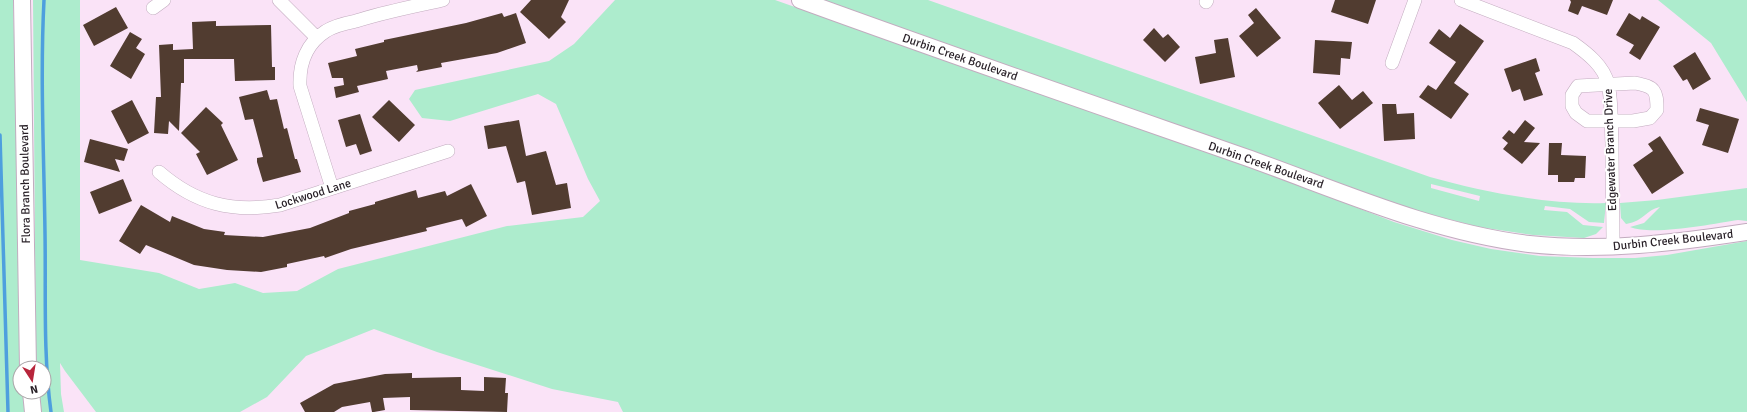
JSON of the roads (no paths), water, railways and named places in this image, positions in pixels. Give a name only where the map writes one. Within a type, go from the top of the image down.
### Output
[{"type":"street","name":"Flora Branch Boulevard","points":[[22,0],[28,360]]},
{"type":"street","points":[[154,8],[164,0]]},
{"type":"street","points":[[279,0],[317,38]]},
{"type":"street","points":[[332,188],[300,86],[302,62],[309,47],[317,38],[334,27],[377,14],[443,0]]},
{"type":"street","name":"Durbin Creek Boulevard","points":[[800,0],[1429,223],[1463,232],[1525,243],[1572,247],[1613,247],[1678,242],[1747,232]]},
{"type":"street","points":[[1392,63],[1415,0]]},
{"type":"street","name":"Edgewater Branch Drive","points":[[1461,0],[1573,44],[1585,51],[1595,62],[1608,84],[1611,122],[1613,247]]},
{"type":"street","points":[[1635,83],[1650,86],[1657,95],[1657,110],[1650,118],[1633,121],[1611,122],[1587,121],[1576,113],[1572,106],[1572,95],[1578,86],[1635,83]]},
{"type":"street","name":"Lockwood Lane","points":[[159,172],[170,182],[189,194],[210,203],[224,207],[243,209],[261,208],[280,205],[448,151]]},
{"type":"street","points":[[32,400],[33,412]]},
{"type":"waterway","points":[[44,0],[42,87],[45,323],[48,390],[51,412]]},
{"type":"waterway","points":[[0,135],[8,412]]}]
